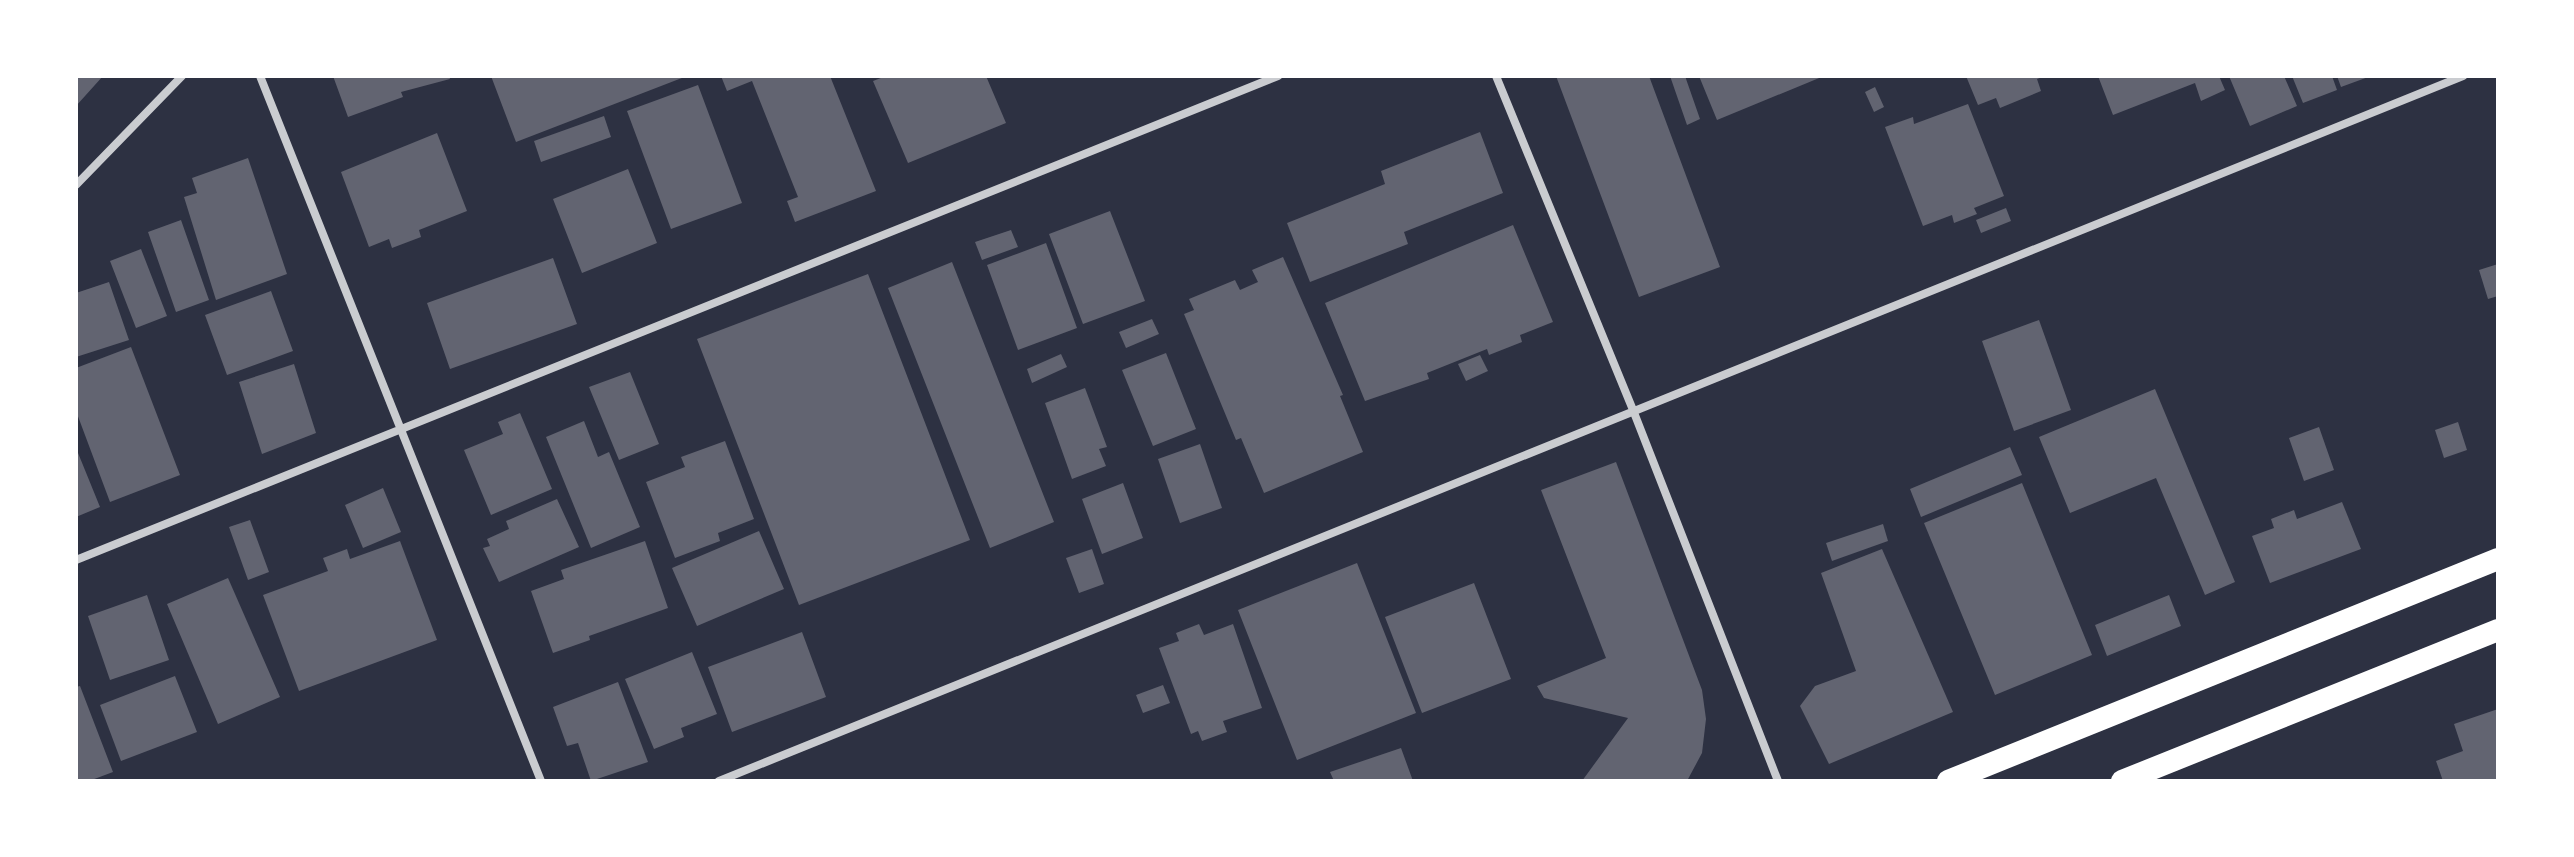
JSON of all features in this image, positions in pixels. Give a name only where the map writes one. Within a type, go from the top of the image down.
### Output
[{"type":"highway","points":[[1948,781],[2498,559]]},
{"type":"highway","points":[[2122,781],[2498,630]]},
{"type":"street","points":[[76,185],[182,76]]},
{"type":"street","points":[[260,76],[541,781]]},
{"type":"street","points":[[76,560],[1278,76]]},
{"type":"street","points":[[1496,76],[1633,410],[1778,781]]},
{"type":"street","points":[[719,781],[2463,76]]},
{"type":"building","points":[[76,76],[103,76],[76,106]]},
{"type":"building","points":[[333,76],[449,76],[450,79],[401,92],[403,97],[348,117]]},
{"type":"building","points":[[491,76],[687,76],[516,142]]},
{"type":"building","points":[[721,76],[830,76],[876,191],[795,222],[787,201],[798,197],[752,81],[727,91]]},
{"type":"building","points":[[886,76],[986,76],[1006,123],[908,163],[873,81]]},
{"type":"building","points":[[1556,76],[1649,76],[1720,267],[1639,297]]},
{"type":"building","points":[[1670,76],[1685,76],[1700,119],[1687,125]]},
{"type":"building","points":[[1699,76],[1824,76],[1717,120]]},
{"type":"building","points":[[1966,76],[2045,76],[2037,79],[2041,91],[2000,108],[1996,98],[1978,105]]},
{"type":"building","points":[[2098,76],[2219,76],[2225,90],[2201,101],[2195,83],[2113,115]]},
{"type":"building","points":[[2229,76],[2284,76],[2297,106],[2250,126]]},
{"type":"building","points":[[2292,76],[2332,76],[2337,90],[2303,103]]},
{"type":"building","points":[[2337,76],[2371,76],[2341,87]]},
{"type":"building","points":[[698,85],[742,203],[671,229],[627,111]]},
{"type":"building","points":[[1875,87],[1884,107],[1874,112],[1865,92]]},
{"type":"building","points":[[1968,104],[2004,196],[1974,208],[1977,214],[1954,223],[1952,215],[1923,226],[1885,127],[1913,117],[1914,124]]},
{"type":"building","points":[[604,116],[611,137],[541,162],[534,141]]},
{"type":"building","points":[[1480,132],[1503,193],[1404,232],[1408,244],[1310,282],[1287,223],[1385,184],[1381,171]]},
{"type":"building","points":[[437,133],[467,211],[419,230],[421,237],[392,248],[389,239],[369,247],[341,172]]},
{"type":"building","points":[[248,158],[287,274],[216,300],[184,197],[197,193],[192,178]]},
{"type":"building","points":[[628,169],[657,243],[582,273],[553,199]]},
{"type":"building","points":[[2006,208],[2011,221],[1981,233],[1976,220]]},
{"type":"building","points":[[1110,211],[1145,301],[1083,324],[1049,234]]},
{"type":"building","points":[[181,220],[209,300],[176,312],[148,232]]},
{"type":"building","points":[[1513,225],[1553,322],[1520,335],[1522,342],[1489,355],[1487,349],[1427,373],[1429,379],[1365,401],[1325,303]]},
{"type":"building","points":[[1011,230],[1018,247],[982,260],[975,242]]},
{"type":"building","points":[[1046,243],[1077,328],[1018,350],[987,265]]},
{"type":"building","points":[[141,249],[167,316],[136,328],[110,261]]},
{"type":"building","points":[[1283,257],[1343,395],[1340,396],[1363,452],[1264,493],[1241,438],[1236,440],[1184,314],[1194,310],[1189,299],[1235,280],[1240,290],[1258,282],[1252,270]]},
{"type":"building","points":[[553,258],[577,324],[450,369],[427,303]]},
{"type":"building","points":[[952,262],[1054,522],[990,548],[888,288]]},
{"type":"building","points":[[2498,264],[2498,296],[2488,299],[2479,270]]},
{"type":"building","points":[[868,274],[970,540],[799,605],[697,339]]},
{"type":"building","points":[[109,282],[129,340],[76,357],[76,293]]},
{"type":"building","points":[[271,291],[293,351],[227,375],[205,315]]},
{"type":"building","points":[[1152,319],[1159,334],[1126,348],[1119,332]]},
{"type":"building","points":[[2039,320],[2071,410],[2014,431],[1982,341]]},
{"type":"building","points":[[131,347],[180,475],[110,502],[76,411],[76,368]]},
{"type":"building","points":[[1166,353],[1196,429],[1153,446],[1122,370]]},
{"type":"building","points":[[1061,354],[1067,367],[1032,383],[1027,369]]},
{"type":"building","points":[[1480,355],[1488,371],[1466,381],[1458,364]]},
{"type":"building","points":[[294,364],[316,433],[262,454],[239,382]]},
{"type":"building","points":[[630,372],[659,444],[619,460],[589,387]]},
{"type":"building","points":[[1085,388],[1107,447],[1099,449],[1106,466],[1072,479],[1045,403]]},
{"type":"building","points":[[2155,389],[2235,582],[2205,595],[2156,478],[2070,513],[2039,437]]},
{"type":"building","points":[[520,413],[552,489],[491,515],[464,450],[503,434],[498,422]]},
{"type":"building","points":[[584,421],[598,457],[609,452],[640,527],[591,548],[546,437]]},
{"type":"building","points":[[2458,422],[2467,450],[2444,458],[2435,430]]},
{"type":"building","points":[[2319,427],[2334,470],[2304,481],[2289,438]]},
{"type":"building","points":[[725,441],[754,519],[718,533],[720,541],[675,558],[646,482],[685,467],[681,457]]},
{"type":"building","points":[[1200,444],[1222,508],[1180,523],[1158,459]]},
{"type":"building","points":[[2010,447],[2022,475],[1921,517],[1910,489]]},
{"type":"building","points":[[76,448],[100,507],[76,517]]},
{"type":"building","points":[[1616,462],[1702,690],[1706,719],[1702,753],[1687,781],[1582,781],[1628,718],[1544,698],[1537,686],[1606,658],[1541,490]]},
{"type":"building","points":[[1123,483],[1143,538],[1102,554],[1082,499]]},
{"type":"building","points":[[2022,483],[2092,655],[1995,695],[1924,523]]},
{"type":"building","points":[[383,488],[401,532],[363,548],[345,505]]},
{"type":"building","points":[[557,499],[579,547],[499,582],[483,548],[490,546],[487,539],[509,529],[506,521]]},
{"type":"building","points":[[2342,502],[2361,549],[2270,583],[2252,536],[2274,528],[2271,519],[2294,510],[2297,519]]},
{"type":"building","points":[[250,520],[269,572],[248,580],[229,527]]},
{"type":"building","points":[[1883,524],[1888,541],[1832,561],[1826,543]]},
{"type":"building","points":[[759,531],[784,589],[697,626],[672,568]]},
{"type":"building","points":[[400,541],[437,640],[299,691],[263,595],[328,571],[323,558],[347,549],[350,559]]},
{"type":"building","points":[[645,541],[668,608],[589,636],[590,640],[553,653],[531,591],[564,579],[561,570]]},
{"type":"building","points":[[1092,549],[1104,584],[1079,593],[1066,558]]},
{"type":"building","points":[[1882,549],[1953,712],[1829,764],[1800,706],[1815,686],[1856,671],[1821,573]]},
{"type":"building","points":[[1357,563],[1416,713],[1297,760],[1238,610]]},
{"type":"building","points":[[228,578],[280,697],[218,724],[167,604]]},
{"type":"building","points":[[1474,583],[1511,679],[1422,713],[1385,617]]},
{"type":"building","points":[[147,595],[169,660],[110,680],[88,616]]},
{"type":"building","points":[[2169,595],[2181,626],[2107,656],[2095,625]]},
{"type":"building","points":[[1199,624],[1204,635],[1233,624],[1262,708],[1223,721],[1227,732],[1202,741],[1198,731],[1191,734],[1159,648],[1179,641],[1176,633]]},
{"type":"building","points":[[802,632],[826,697],[732,732],[708,667]]},
{"type":"building","points":[[692,652],[717,714],[681,728],[684,737],[654,749],[625,679]]},
{"type":"building","points":[[175,676],[197,732],[121,761],[100,705]]},
{"type":"building","points":[[618,682],[648,762],[591,781],[578,743],[567,746],[553,707]]},
{"type":"building","points":[[1163,685],[1170,703],[1143,713],[1136,695]]},
{"type":"building","points":[[80,686],[113,772],[89,781],[76,781],[76,687]]},
{"type":"building","points":[[2498,709],[2498,781],[2443,781],[2436,761],[2463,751],[2454,724]]},
{"type":"building","points":[[1401,748],[1413,781],[1334,781],[1330,772]]}]
